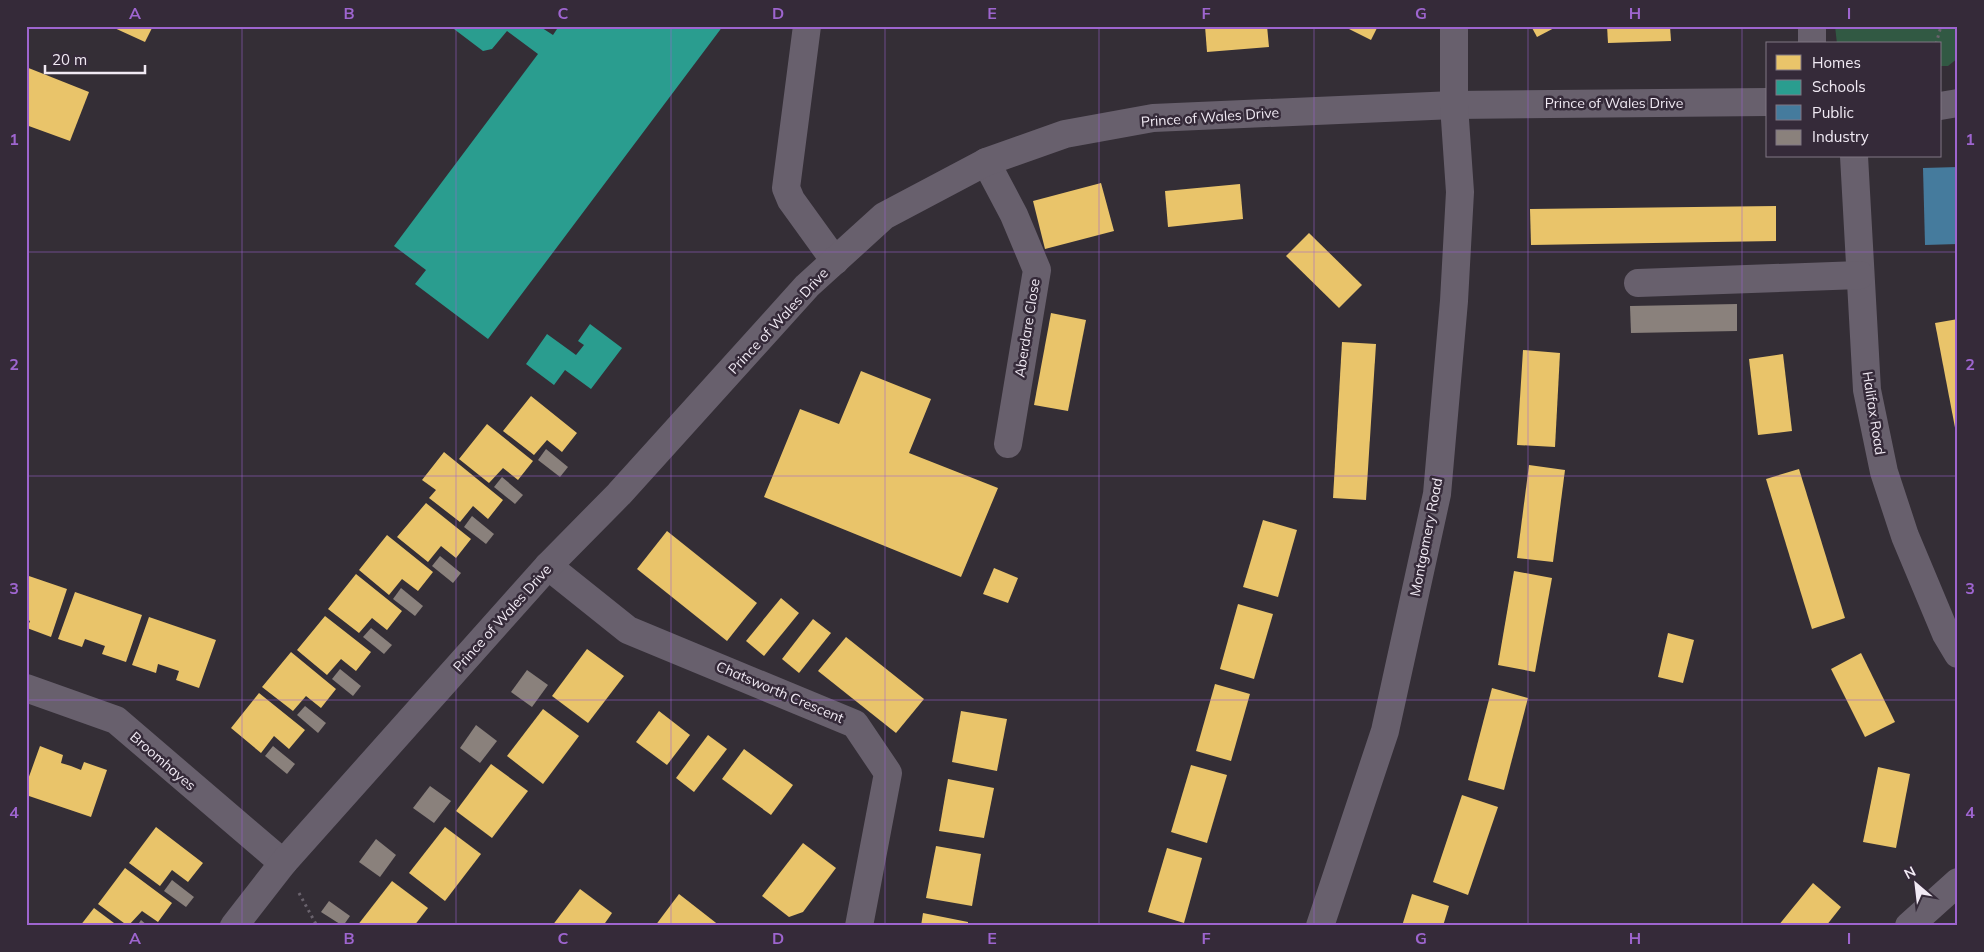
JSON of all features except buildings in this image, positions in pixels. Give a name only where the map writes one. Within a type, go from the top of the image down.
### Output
[{"type":"street","points":[[807,26],[786,188],[791,200],[835,261]]},
{"type":"street","name":"Montgomery Road","points":[[1320,926],[1385,732],[1437,494],[1454,301],[1460,192],[1454,105],[1454,26]]},
{"type":"street","points":[[1812,26],[1812,42]]},
{"type":"street","name":"Prince of Wales Drive","points":[[234,926],[283,864],[548,566],[619,494],[807,286],[884,216],[986,162],[1066,134],[1153,118],[1454,105],[1766,102]]},
{"type":"street","points":[[1942,106],[1958,103]]},
{"type":"street","name":"Halifax Road","points":[[1854,158],[1868,390],[1884,472],[1908,545],[1946,634],[1958,654]]},
{"type":"street","name":"Aberdare Close","points":[[986,162],[1014,215],[1037,270],[1008,444]]},
{"type":"street","points":[[1638,283],[1860,275]]},
{"type":"street","name":"Chatsworth Crescent","points":[[548,566],[628,630],[855,724],[888,774],[859,926]]},
{"type":"street","name":"Broomhayes","points":[[26,688],[116,720],[283,864]]},
{"type":"street","points":[[1909,926],[1958,882]]},
{"type":"path","points":[[1937,42],[1941,26]]},
{"type":"green space","points":[[1835,26],[1958,26],[1958,58],[1948,66],[1942,66],[1942,42],[1837,42]]}]
